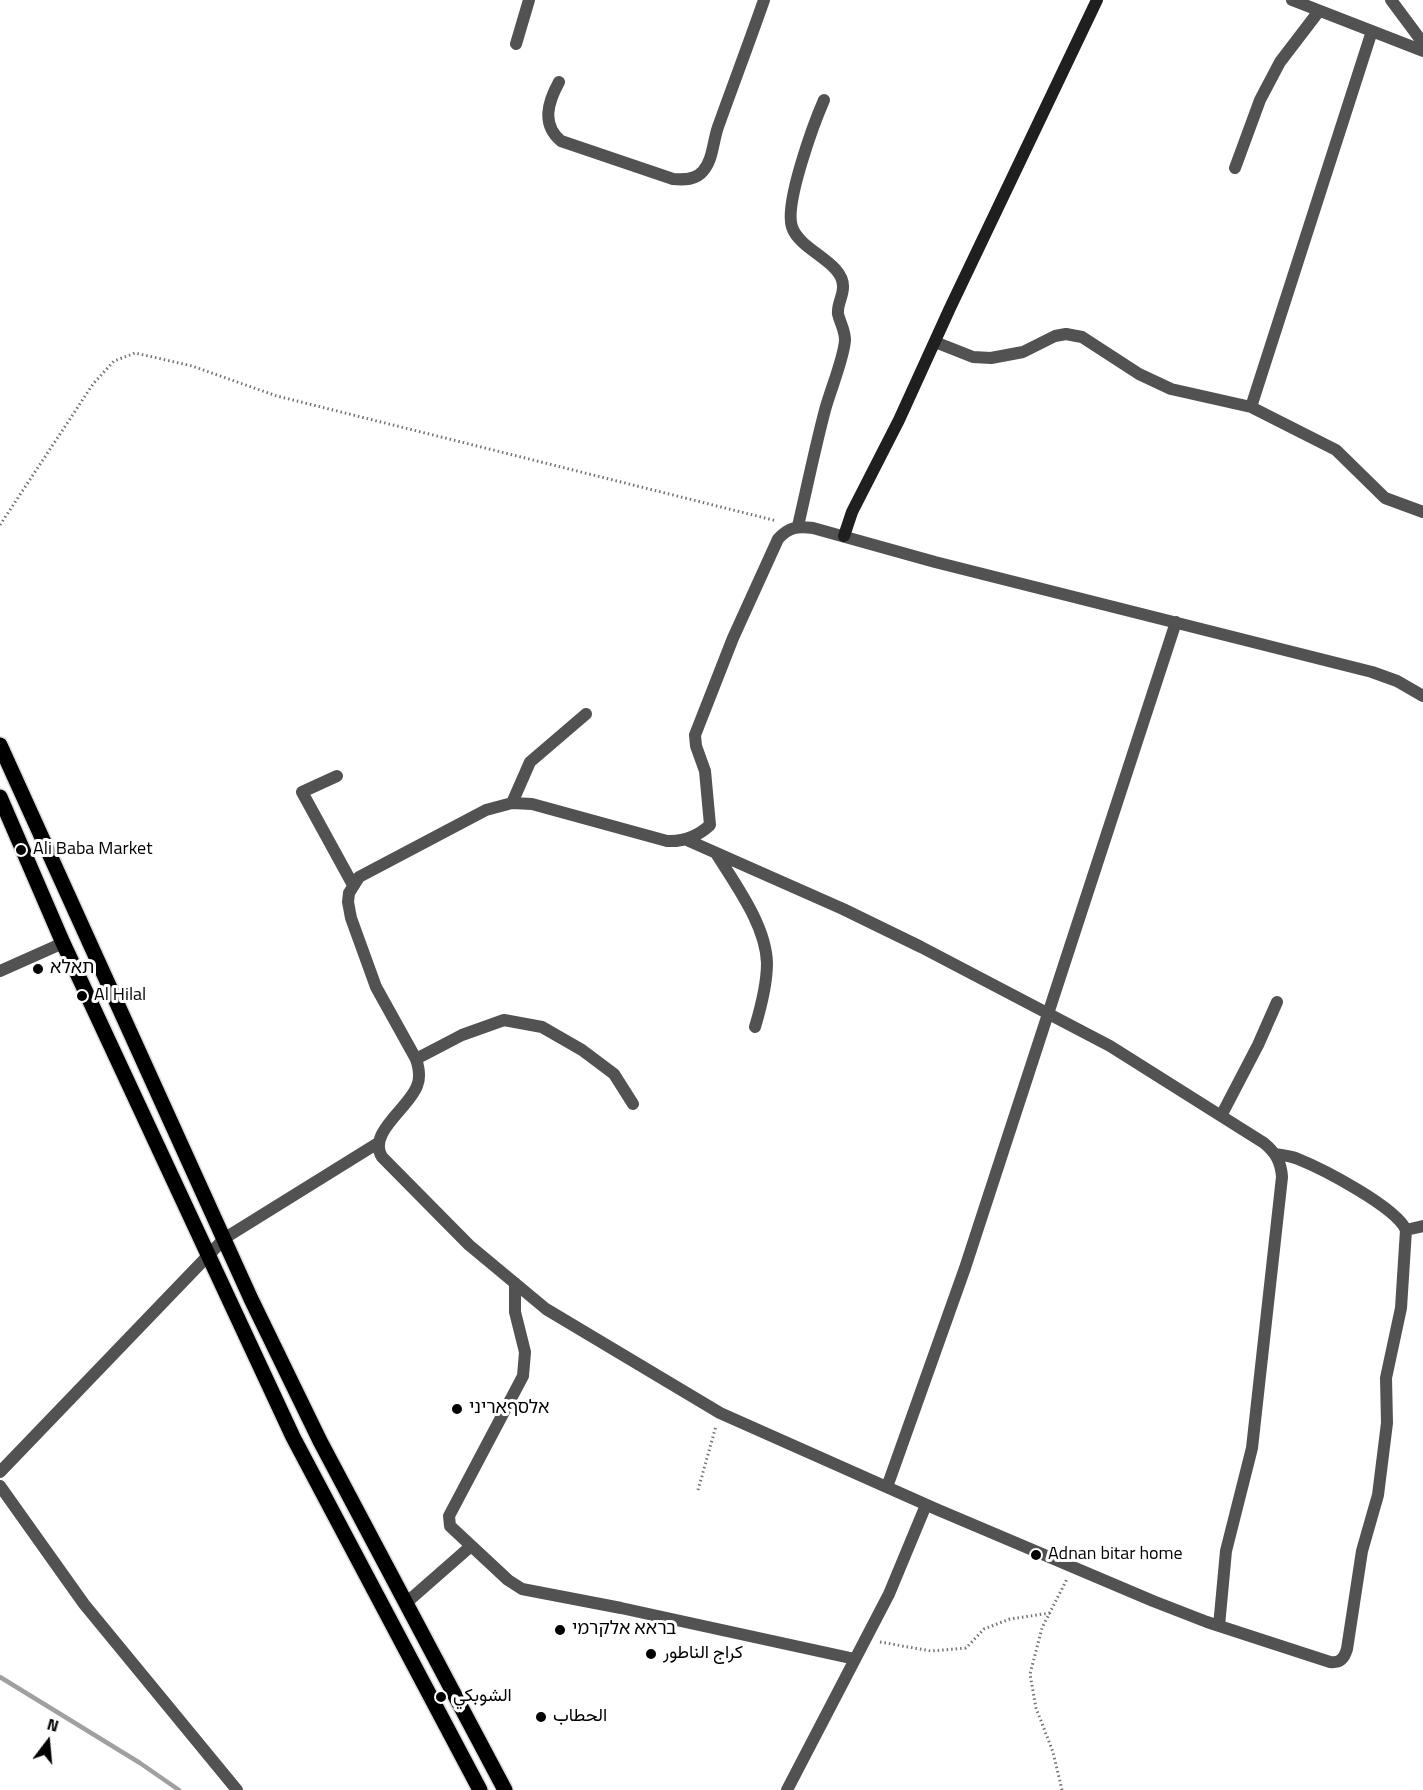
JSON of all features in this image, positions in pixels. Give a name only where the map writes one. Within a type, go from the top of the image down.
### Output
[{"type":"main road","points":[[0,745],[251,1299],[320,1441],[505,1790]]},
{"type":"main road","points":[[0,797],[63,943],[293,1437],[480,1790]]},
{"type":"street","points":[[516,44],[529,0]]},
{"type":"street","points":[[559,82],[549,103],[548,118],[550,128],[561,141],[570,146],[673,179],[695,177],[707,166],[717,130],[764,0]]},
{"type":"street","points":[[844,536],[852,512],[880,460],[1097,0]]},
{"type":"street","points":[[1292,0],[1423,51]]},
{"type":"street","points":[[1391,0],[1423,43]]},
{"type":"street","points":[[1235,168],[1260,100],[1280,62],[1319,10]]},
{"type":"street","points":[[1251,407],[1372,31]]},
{"type":"street","points":[[798,526],[825,411],[845,340],[838,312],[843,289],[841,277],[796,234],[790,220],[802,161],[824,100]]},
{"type":"street","points":[[935,342],[973,357],[992,358],[1023,352],[1055,336],[1074,334],[1089,340],[1139,374],[1171,389],[1251,407],[1336,450],[1385,498],[1423,512]]},
{"type":"street","points":[[1275,1154],[1296,1158],[1354,1188],[1396,1216],[1406,1230],[1401,1308],[1386,1378],[1387,1423],[1378,1495],[1362,1551],[1345,1655],[1338,1662],[1330,1662],[1220,1626],[1153,1601],[926,1505],[720,1413],[546,1309],[469,1245],[378,1151],[382,1133],[417,1086],[419,1068],[376,987],[351,918],[348,902],[353,885],[359,877],[486,810],[512,802],[532,804],[660,840],[677,842],[696,836],[710,825],[705,771],[696,746],[695,735],[733,638],[778,539],[784,532],[798,526],[1380,675],[1397,681],[1423,696]]},
{"type":"street","points":[[887,1487],[964,1268],[1176,622]]},
{"type":"street","points":[[512,802],[530,762],[586,714]]},
{"type":"street","points":[[337,776],[302,792],[353,885]]},
{"type":"street","points":[[687,840],[921,947],[1110,1046],[1264,1143],[1275,1154],[1281,1167],[1282,1177],[1252,1448],[1226,1551],[1220,1626]]},
{"type":"street","points":[[715,852],[744,897],[760,931],[767,962],[764,989],[755,1027]]},
{"type":"street","points":[[0,971],[63,943]]},
{"type":"street","points":[[1221,1116],[1258,1045],[1277,1002]]},
{"type":"street","points":[[416,1059],[462,1035],[504,1020],[542,1027],[582,1050],[614,1074],[633,1104]]},
{"type":"street","points":[[0,1472],[225,1238],[378,1143]]},
{"type":"street","points":[[1406,1230],[1423,1226]]},
{"type":"street","points":[[514,1283],[514,1312],[525,1352],[523,1376],[448,1516],[450,1526],[508,1580],[522,1589],[855,1659]]},
{"type":"street","points":[[0,1486],[84,1604],[237,1790]]},
{"type":"street","points":[[787,1790],[889,1594],[926,1505]]},
{"type":"street","points":[[406,1603],[471,1546]]},
{"type":"path","points":[[0,525],[93,384],[114,361],[135,353],[192,366],[277,396],[798,526]]},
{"type":"path","points":[[698,1490],[720,1413]]},
{"type":"path","points":[[1062,1790],[1053,1752],[1036,1708],[1030,1674],[1042,1628],[1066,1581],[1071,1566]]},
{"type":"path","points":[[866,1638],[893,1646],[931,1651],[966,1648],[984,1629],[1010,1618],[1050,1614]]},
{"type":"waterway","points":[[0,1677],[140,1763],[179,1790]]},
{"type":"place","name":"Ali Baba Market","points":[[21,850]]},
{"type":"place","name":"תאלא","points":[[38,969]]},
{"type":"place","name":"Al Hilal","points":[[82,996]]},
{"type":"place","name":"אלסףאריני","points":[[457,1409]]},
{"type":"place","name":"Adnan bitar home","points":[[1036,1555]]},
{"type":"place","name":"בראא אלקרמי","points":[[560,1630]]},
{"type":"place","name":"كراج الناطور","points":[[651,1654]]},
{"type":"place","name":"الشوبكي","points":[[441,1697]]},
{"type":"place","name":"الحطاب","points":[[541,1717]]}]
